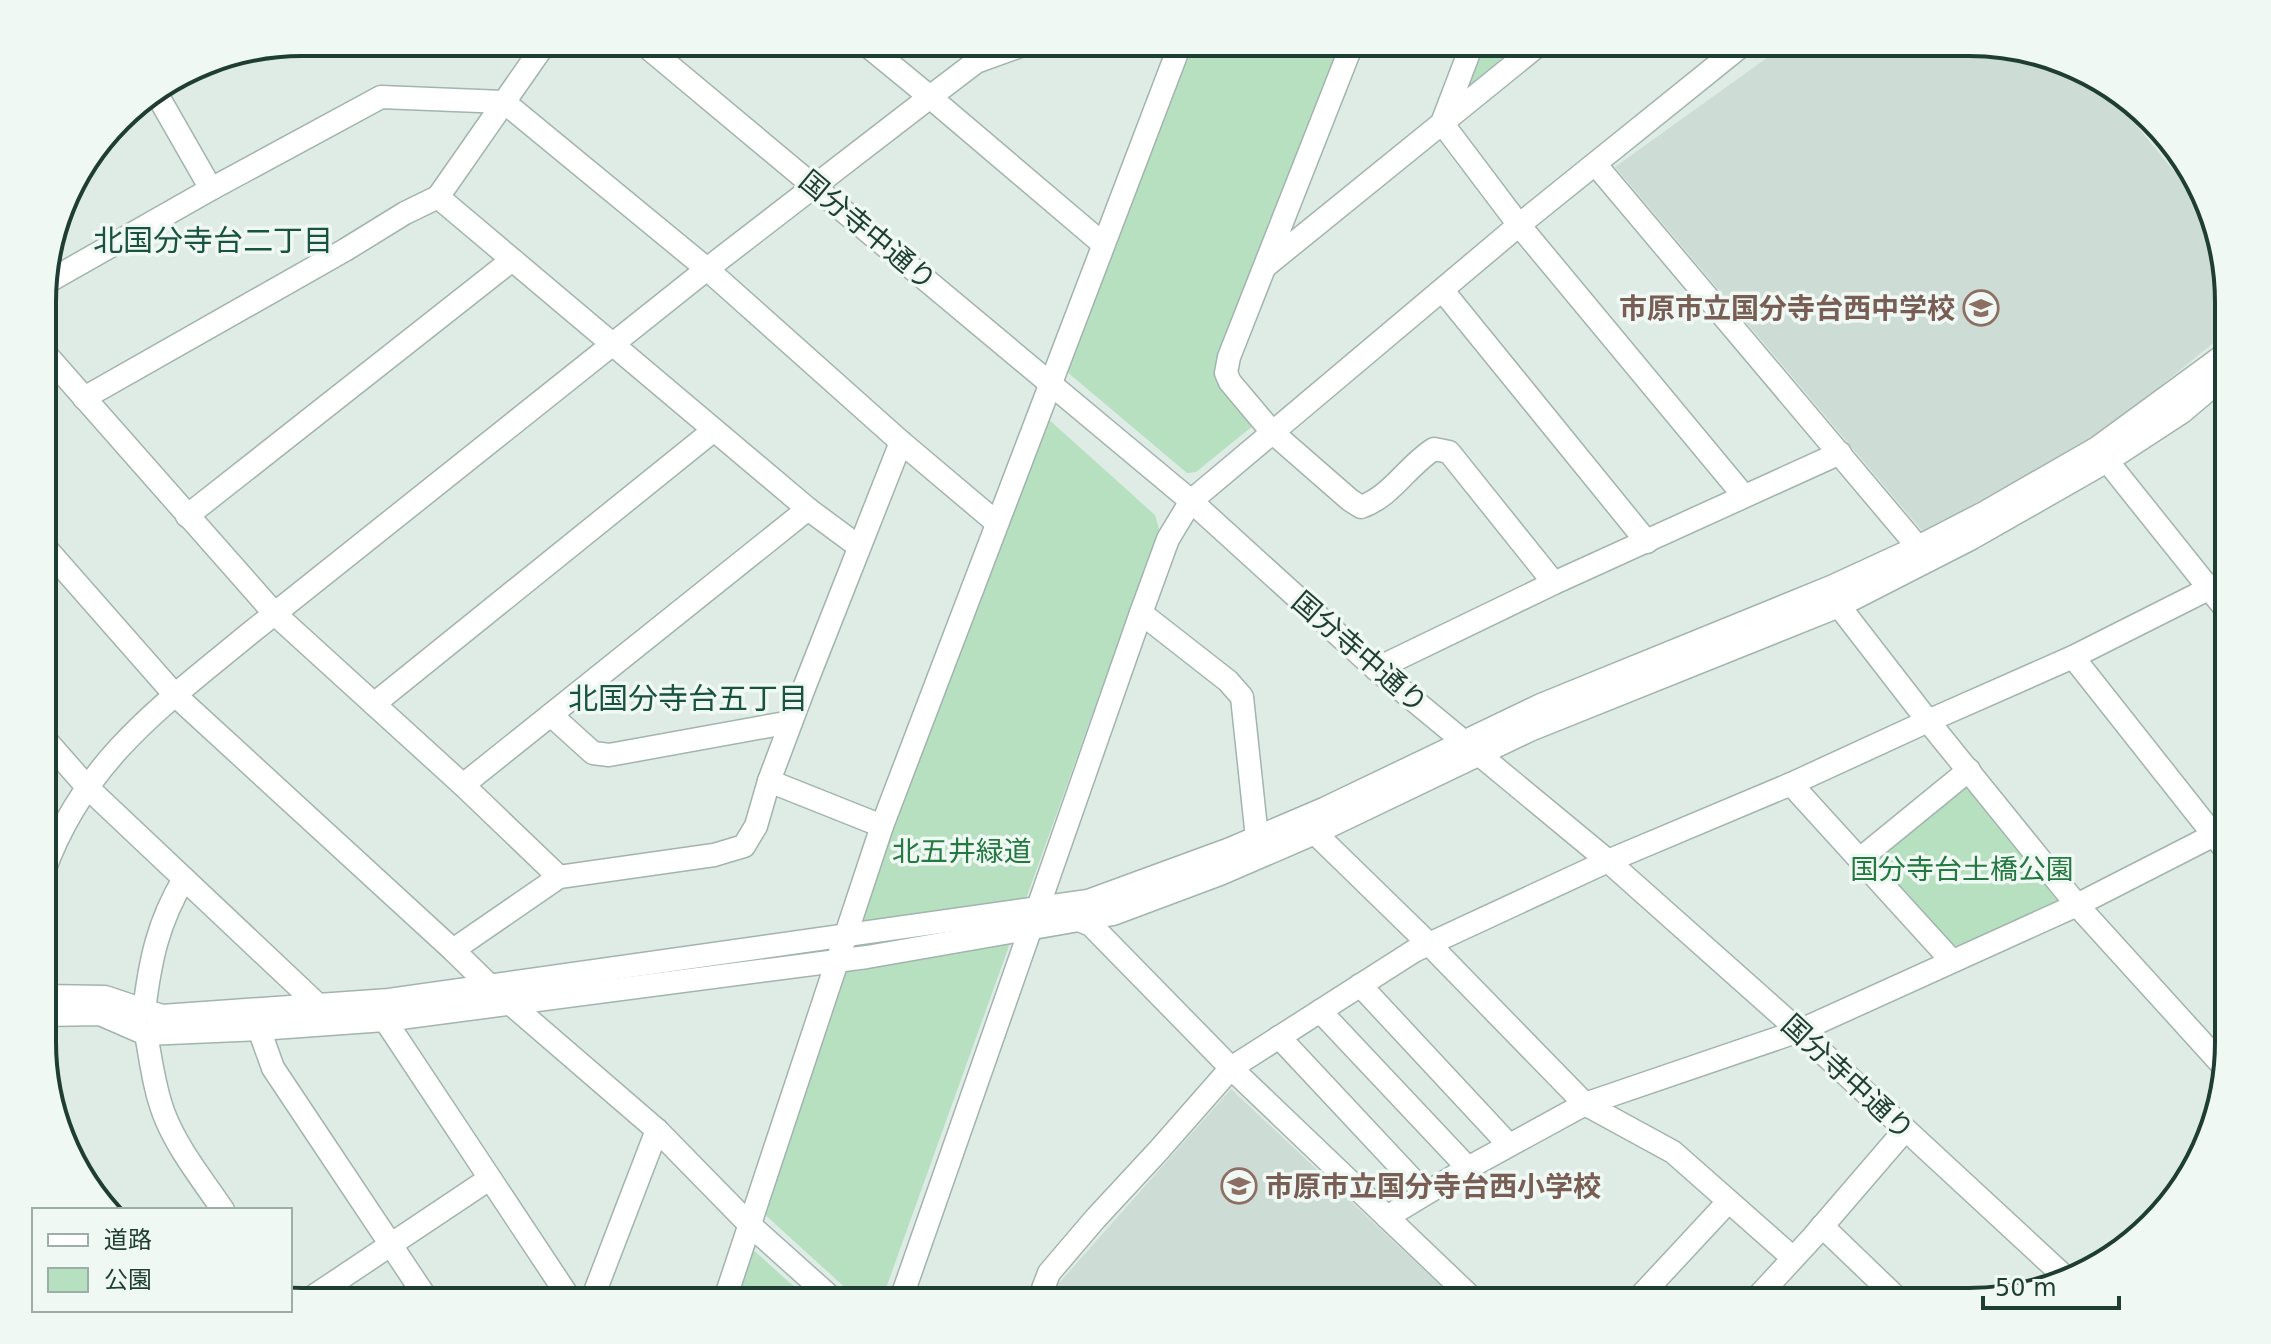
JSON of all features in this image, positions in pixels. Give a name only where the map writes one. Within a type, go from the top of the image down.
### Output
[{"type":"street","points":[[84,398],[438,197],[536,56]]},
{"type":"street","name":"国分寺中通り","points":[[658,56],[1191,501],[1376,669],[1608,861],[1799,1031],[2058,1271]]},
{"type":"street","points":[[880,56],[1103,244]]},
{"type":"street","points":[[56,843],[66,820],[105,763],[136,728],[175,695],[707,269],[976,62],[992,56]]},
{"type":"street","points":[[729,1288],[882,826],[1176,56]]},
{"type":"street","points":[[1348,56],[1229,357],[1226,373],[1272,432],[1361,507],[1375,502],[1434,449],[1449,452],[1554,583]]},
{"type":"street","points":[[1442,123],[1468,56]]},
{"type":"street","points":[[1266,266],[1525,56]]},
{"type":"street","points":[[905,1288],[1141,613],[1168,539],[1191,501],[1519,225],[1729,56]]},
{"type":"street","points":[[58,276],[381,97],[504,102],[707,269],[997,523]]},
{"type":"street","points":[[161,102],[211,189]]},
{"type":"street","points":[[1442,123],[1519,225],[1744,496]]},
{"type":"street","points":[[1596,165],[1918,547]]},
{"type":"street","points":[[438,197],[808,509],[858,546]]},
{"type":"street","points":[[187,516],[512,260]]},
{"type":"street","points":[[1443,291],[1647,542]]},
{"type":"street","points":[[56,1015],[100,1014],[146,1034],[258,1019],[318,1005],[389,1000],[843,937],[1099,897],[1257,838],[1471,747],[1530,730],[1972,538],[2102,454],[2214,363]]},
{"type":"street","points":[[56,366],[275,614],[559,877]]},
{"type":"street","points":[[1835,597],[1918,547],[2182,412],[2214,385]]},
{"type":"street","points":[[374,704],[714,430]]},
{"type":"street","points":[[453,950],[559,877],[714,855],[744,846],[756,826],[791,722],[901,442]]},
{"type":"street","points":[[1376,669],[1554,583],[1840,453]]},
{"type":"street","points":[[2102,454],[2214,578]]},
{"type":"street","points":[[463,785],[808,509]]},
{"type":"street","points":[[56,560],[175,695],[490,986],[657,1130],[750,1225],[820,1288]]},
{"type":"street","points":[[1043,1288],[1049,1273],[1231,1068],[1414,951],[1608,861],[1791,784],[2073,657],[2214,586]]},
{"type":"street","points":[[1835,597],[1928,721],[2077,905],[2214,1056]]},
{"type":"street","points":[[1141,613],[1228,681],[1242,697],[1257,838]]},
{"type":"street","points":[[1387,1217],[1468,1168],[1585,1104],[1799,1031],[2077,905],[2214,835],[2073,657]]},
{"type":"street","points":[[551,715],[593,753],[609,755],[791,722]]},
{"type":"street","points":[[56,996],[105,997],[162,1016],[385,1020],[836,960],[1031,930],[1113,914],[1220,874],[1315,833],[1471,747]]},
{"type":"street","points":[[56,752],[88,788],[318,1005]]},
{"type":"street","points":[[1860,859],[1969,770]]},
{"type":"street","points":[[769,781],[882,826]]},
{"type":"street","points":[[1791,784],[1952,961]]},
{"type":"street","points":[[1315,833],[1430,945],[1585,1104],[1673,1152],[1793,1258]]},
{"type":"street","points":[[144,1011],[155,943],[168,905],[184,879]]},
{"type":"street","points":[[1079,920],[1091,925],[1231,1068],[1461,1287]]},
{"type":"street","points":[[1360,985],[1509,1145]]},
{"type":"street","points":[[1320,1011],[1468,1168]]},
{"type":"street","points":[[258,1019],[273,1068],[420,1288]]},
{"type":"street","points":[[385,1020],[562,1288]]},
{"type":"street","points":[[146,1034],[153,1077],[164,1114],[180,1146],[222,1208]]},
{"type":"street","points":[[1279,1037],[1425,1193]]},
{"type":"street","points":[[596,1288],[657,1130]]},
{"type":"street","points":[[1767,1287],[1905,1130]]},
{"type":"street","points":[[326,1288],[489,1179]]},
{"type":"street","points":[[1649,1287],[1728,1202]]},
{"type":"street","points":[[1822,1226],[1886,1287]]},
{"type":"shaded area","name":"市原市立国分寺台西中学校","points":[[1770,56],[1969,56],[2032,64],[2092,89],[2119,107],[2186,185],[2202,223],[2210,254],[2214,286],[2214,342],[2114,424],[1924,533],[1615,167]]},
{"type":"shaded area","name":"市原市立国分寺台西小学校","points":[[1231,1089],[1442,1287],[1057,1288]]},
{"type":"green space","points":[[1188,56],[1336,56],[1216,376],[1254,425],[1196,472],[1187,473],[1066,371]]},
{"type":"green space","points":[[1476,56],[1513,56],[1476,87],[1466,82]]},
{"type":"green space","name":"北五井緑道","points":[[1046,417],[1155,515],[1159,529],[886,1288],[845,1288],[762,1212],[890,826]]},
{"type":"green space","name":"国分寺台土橋公園","points":[[1969,782],[2060,894],[2058,902],[1959,948],[1949,944],[1873,862],[1873,855]]},
{"type":"green space","points":[[750,1247],[795,1288],[737,1288]]},
{"type":"place","name":"市原市立国分寺台西中学校","points":[[1981,308]]},
{"type":"place","name":"市原市立国分寺台西小学校","points":[[1239,1186]]},
{"type":"district","name":"北国分寺台二丁目","points":[[213,241]]},
{"type":"district","name":"北国分寺台五丁目","points":[[688,699]]}]
